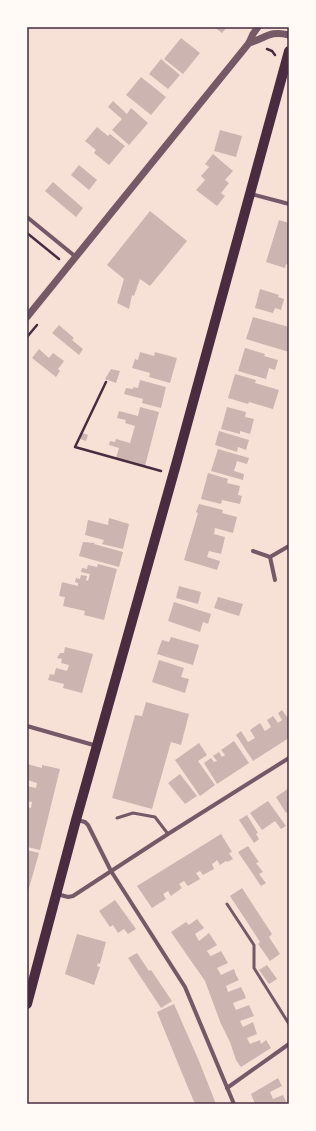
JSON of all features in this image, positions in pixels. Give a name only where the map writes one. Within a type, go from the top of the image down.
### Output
[{"type":"main road","points":[[27,1004],[76,820],[98,746],[289,51]]},
{"type":"street","points":[[27,317],[249,43],[258,27]]},
{"type":"street","points":[[249,43],[259,41],[273,33],[289,34]]},
{"type":"street","points":[[250,194],[289,204]]},
{"type":"street","points":[[27,217],[76,257]]},
{"type":"street","points":[[253,551],[270,557],[289,546]]},
{"type":"street","points":[[270,557],[275,580]]},
{"type":"street","points":[[27,726],[98,746]]},
{"type":"street","points":[[57,894],[68,897],[73,896],[289,758]]},
{"type":"street","points":[[76,820],[87,824],[111,871],[185,987],[234,1104]]},
{"type":"street","points":[[227,1088],[289,1044]]},
{"type":"lane","points":[[117,818],[133,813],[155,817],[168,834]]},
{"type":"lane","points":[[227,904],[254,945],[254,968],[289,1024]]},
{"type":"path","points":[[27,233],[59,259]]},
{"type":"path","points":[[106,382],[75,447],[161,471]]},
{"type":"building","points":[[214,27],[227,27],[222,33]]},
{"type":"building","points":[[181,38],[200,53],[183,74],[164,59]]},
{"type":"building","points":[[161,59],[180,75],[168,89],[149,74]]},
{"type":"building","points":[[141,77],[166,97],[151,115],[126,95]]},
{"type":"building","points":[[113,101],[127,114],[131,108],[148,123],[129,145],[112,130],[122,119],[108,107]]},
{"type":"building","points":[[97,127],[108,136],[110,134],[125,146],[109,165],[94,153],[96,150],[85,141]]},
{"type":"building","points":[[220,130],[242,136],[236,157],[214,151]]},
{"type":"building","points":[[213,154],[233,171],[225,180],[229,183],[221,193],[225,196],[217,206],[196,190],[205,180],[201,176],[209,167],[205,164]]},
{"type":"building","points":[[79,165],[97,180],[89,190],[71,175]]},
{"type":"building","points":[[53,182],[83,208],[76,217],[45,191]]},
{"type":"building","points":[[150,211],[187,241],[150,286],[140,279],[134,296],[132,295],[129,309],[117,303],[124,279],[107,265]]},
{"type":"building","points":[[279,220],[289,223],[289,265],[286,264],[285,268],[266,262]]},
{"type":"building","points":[[260,289],[279,295],[278,297],[284,299],[281,310],[275,308],[273,313],[255,308]]},
{"type":"building","points":[[253,317],[289,327],[289,352],[246,339]]},
{"type":"building","points":[[59,325],[74,338],[72,340],[83,349],[79,355],[52,333]]},
{"type":"building","points":[[245,348],[278,360],[275,370],[269,368],[266,379],[238,371]]},
{"type":"building","points":[[39,349],[49,358],[53,353],[64,361],[58,369],[60,371],[56,377],[32,358]]},
{"type":"building","points":[[140,352],[154,356],[155,352],[177,358],[170,383],[149,377],[150,373],[132,368],[135,359],[138,360]]},
{"type":"building","points":[[111,369],[120,371],[116,383],[105,379]]},
{"type":"building","points":[[235,374],[256,380],[255,383],[279,390],[273,409],[228,398]]},
{"type":"building","points":[[140,380],[166,387],[161,408],[142,403],[143,399],[124,394],[126,388],[138,388]]},
{"type":"building","points":[[140,407],[159,412],[145,466],[116,458],[119,448],[109,445],[110,441],[115,442],[116,439],[130,443],[135,426],[125,423],[126,420],[117,418],[119,411],[138,416]]},
{"type":"building","points":[[227,407],[246,412],[245,417],[254,419],[250,434],[240,431],[240,434],[221,429]]},
{"type":"building","points":[[219,431],[249,440],[246,450],[238,447],[237,452],[215,445]]},
{"type":"building","points":[[82,433],[88,435],[86,441],[80,439]]},
{"type":"building","points":[[218,449],[249,458],[247,464],[237,461],[234,471],[244,474],[243,480],[211,471]]},
{"type":"building","points":[[208,473],[228,479],[227,483],[240,486],[238,495],[242,496],[240,504],[222,500],[221,504],[201,499]]},
{"type":"building","points":[[199,504],[223,510],[222,513],[237,517],[233,533],[215,528],[214,534],[225,537],[221,554],[209,551],[207,557],[220,561],[217,570],[184,560],[198,513],[196,512]]},
{"type":"building","points":[[109,518],[129,524],[123,549],[102,544],[104,540],[85,535],[88,520],[108,525]]},
{"type":"building","points":[[83,542],[95,543],[94,544],[123,552],[119,567],[79,556]]},
{"type":"building","points":[[98,564],[117,569],[104,620],[84,615],[85,611],[63,606],[65,597],[59,596],[62,582],[78,586],[78,583],[75,582],[76,578],[80,579],[81,575],[87,576],[86,580],[88,581],[90,574],[81,572],[82,568],[87,569],[88,565],[97,567]]},
{"type":"building","points":[[179,586],[201,592],[198,604],[176,598]]},
{"type":"building","points":[[218,597],[243,604],[239,616],[214,608]]},
{"type":"building","points":[[174,602],[211,614],[208,624],[203,622],[200,632],[168,621]]},
{"type":"building","points":[[171,637],[199,645],[193,665],[157,654],[162,640],[169,642]]},
{"type":"building","points":[[65,647],[93,654],[82,693],[63,688],[64,684],[48,680],[50,674],[54,675],[56,668],[67,671],[69,665],[61,663],[62,659],[57,658],[60,653],[64,653]]},
{"type":"building","points":[[159,660],[184,668],[181,677],[189,679],[185,693],[152,682]]},
{"type":"building","points":[[146,702],[189,714],[181,745],[171,742],[152,809],[112,798],[135,715],[142,716]]},
{"type":"building","points":[[282,710],[287,717],[289,715],[289,738],[253,761],[236,735],[241,731],[248,742],[255,738],[250,730],[260,723],[265,731],[271,727],[267,720],[273,716],[278,723],[282,720],[278,713]]},
{"type":"building","points":[[234,741],[249,763],[217,784],[204,763],[211,758],[214,762],[217,761],[213,756],[219,752],[222,757],[225,755],[221,750]]},
{"type":"building","points":[[199,743],[207,755],[198,761],[215,785],[200,796],[175,760]]},
{"type":"building","points":[[27,764],[42,768],[42,765],[60,769],[40,850],[27,847],[27,807],[31,808],[32,802],[27,801],[27,786],[36,788],[37,783],[27,780]]},
{"type":"building","points":[[180,774],[197,796],[185,804],[168,783]]},
{"type":"building","points":[[289,788],[289,811],[286,813],[276,797]]},
{"type":"building","points":[[268,801],[286,826],[281,829],[275,821],[262,830],[250,813]]},
{"type":"building","points":[[247,815],[258,833],[256,834],[259,839],[254,843],[239,820]]},
{"type":"building","points":[[221,834],[232,852],[229,853],[233,859],[220,865],[217,860],[212,864],[214,869],[203,875],[200,871],[196,873],[200,879],[188,886],[184,881],[179,884],[182,888],[171,896],[168,891],[163,894],[166,899],[152,908],[137,886]]},
{"type":"building","points":[[248,846],[259,862],[256,863],[263,872],[259,874],[266,883],[261,886],[238,852]]},
{"type":"building","points":[[27,850],[39,853],[27,895]]},
{"type":"building","points":[[242,888],[272,934],[269,937],[280,954],[270,961],[258,944],[260,942],[230,896]]},
{"type":"building","points":[[115,900],[136,929],[128,934],[124,929],[118,933],[113,925],[110,927],[99,911]]},
{"type":"building","points":[[197,919],[204,928],[195,934],[199,941],[209,933],[217,945],[207,951],[211,956],[221,951],[228,963],[217,968],[221,975],[234,969],[239,980],[226,986],[228,992],[241,987],[246,998],[233,1003],[236,1010],[249,1005],[254,1016],[240,1021],[243,1027],[253,1022],[257,1034],[247,1038],[250,1044],[260,1040],[261,1044],[266,1040],[271,1048],[241,1067],[236,1060],[205,981],[171,932],[186,922],[189,925]]},
{"type":"building","points":[[77,934],[106,942],[100,964],[98,963],[97,966],[100,967],[94,985],[65,974]]},
{"type":"building","points":[[137,953],[149,971],[151,970],[172,1001],[161,1008],[128,958]]},
{"type":"building","points":[[267,965],[277,979],[269,984],[259,970]]},
{"type":"building","points":[[174,1004],[216,1104],[195,1104],[184,1078],[157,1012]]},
{"type":"building","points":[[278,1078],[282,1086],[270,1092],[273,1099],[283,1095],[287,1104],[255,1104],[251,1094]]}]
